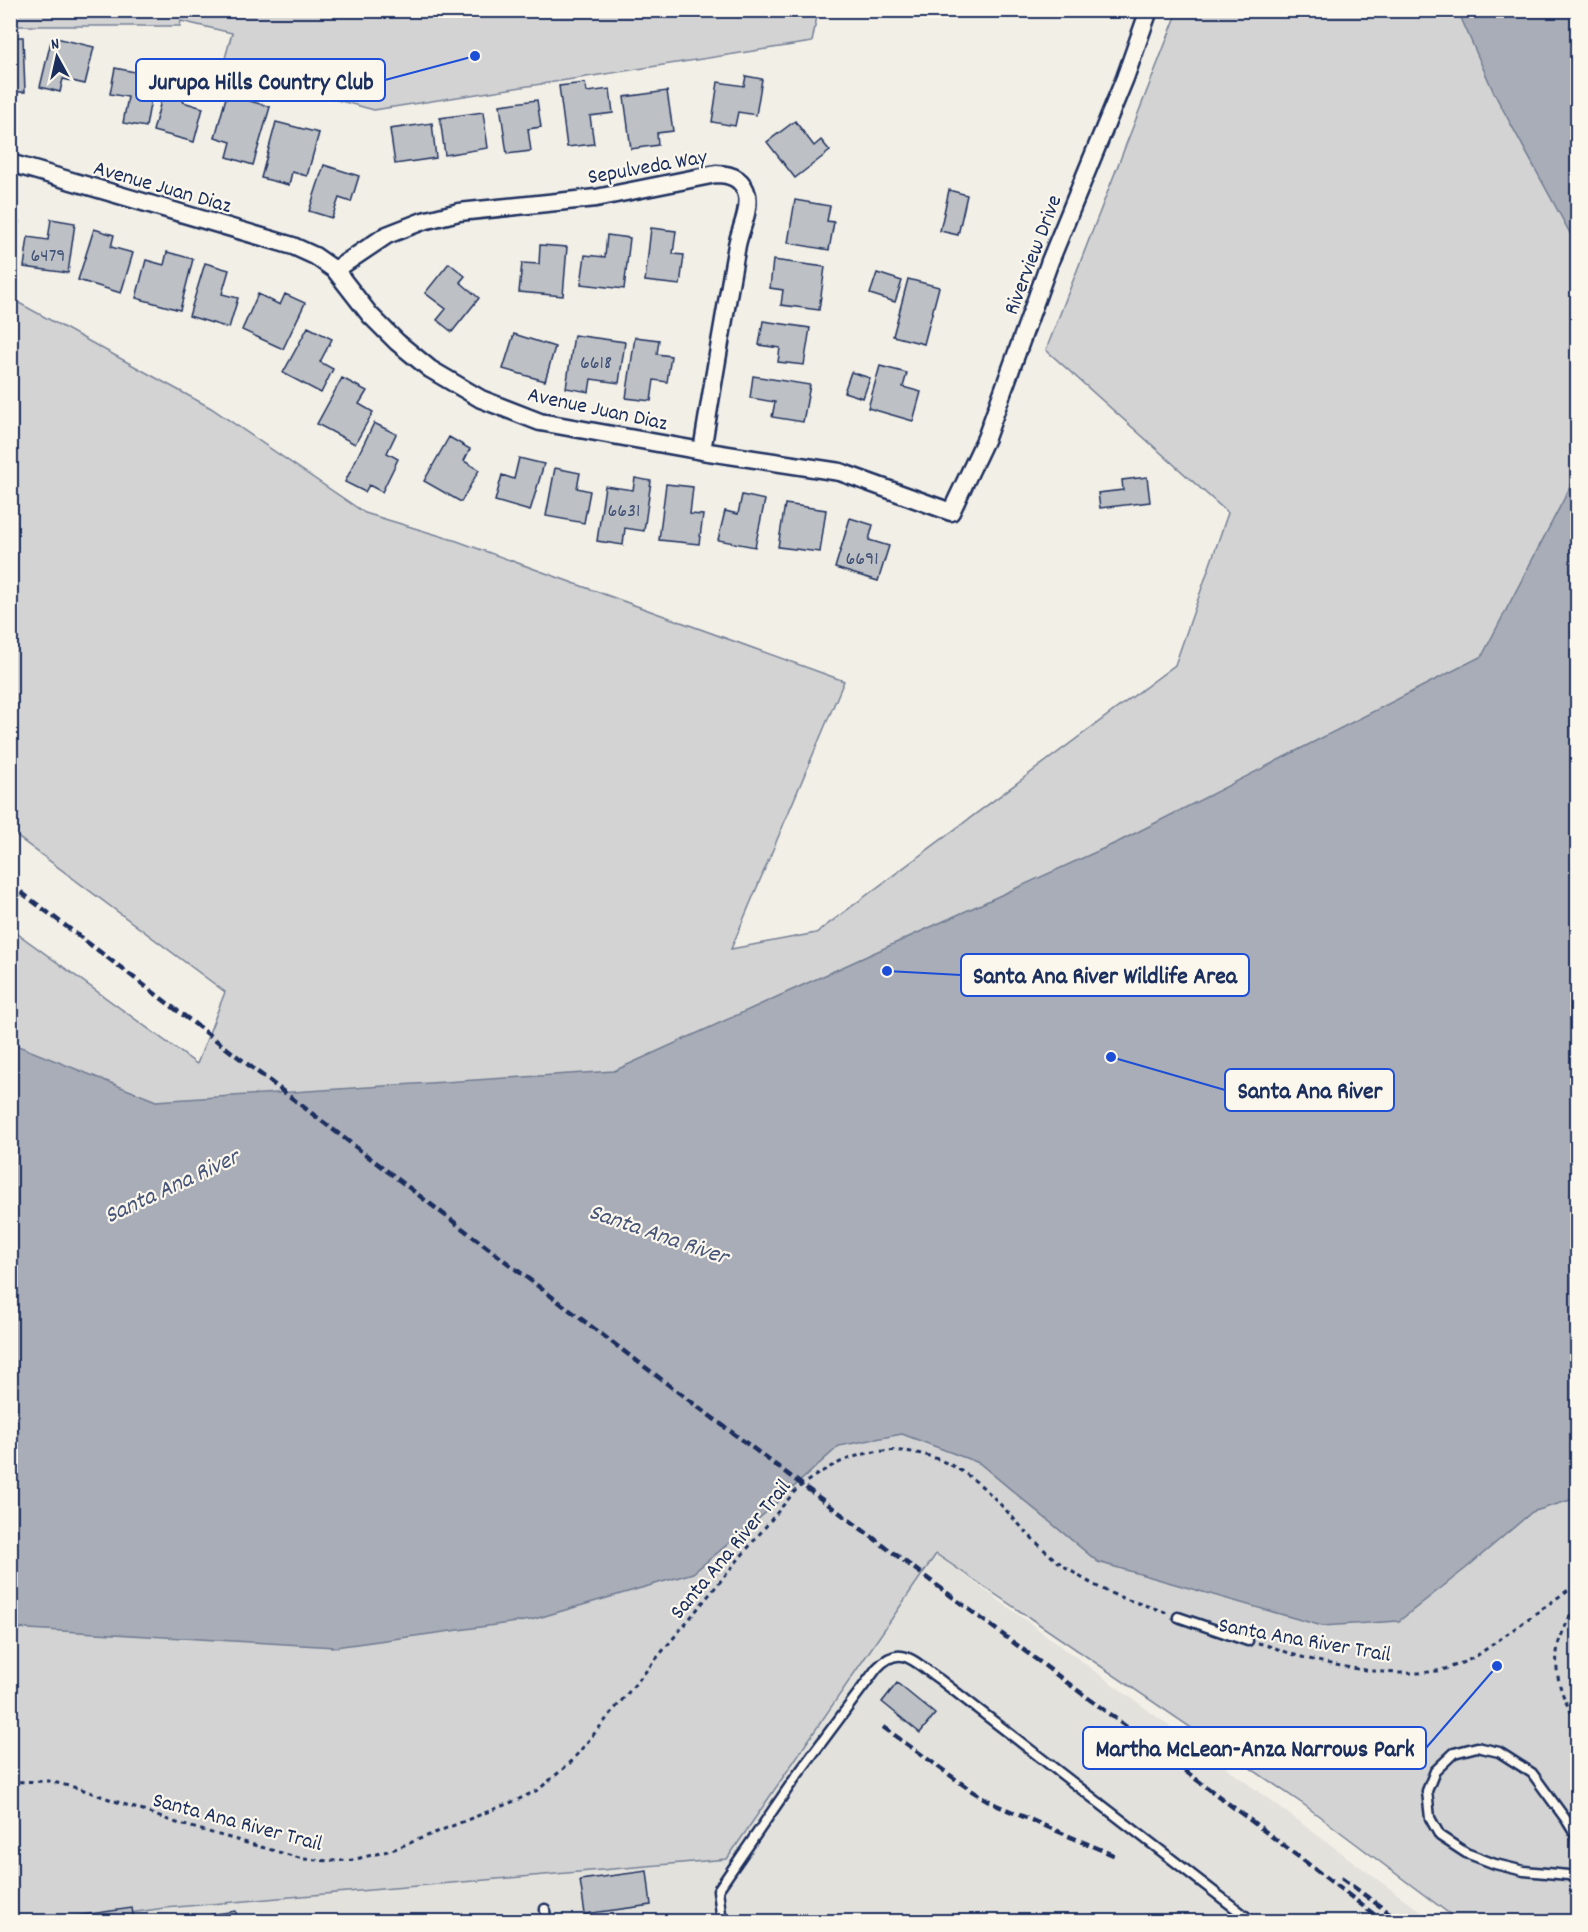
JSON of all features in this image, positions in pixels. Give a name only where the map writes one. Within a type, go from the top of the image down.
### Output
[{"type":"street","name":"Riverview Drive","points":[[951,512],[986,438],[1050,261],[1109,120],[1149,10]]},
{"type":"street","name":"Avenue Juan Diaz","points":[[10,163],[293,246],[315,256],[335,270],[370,315],[397,342],[430,369],[481,399],[540,422],[840,472],[951,512]]},
{"type":"street","name":"Sepulveda Way","points":[[335,270],[387,236],[423,221],[459,212],[596,198],[716,174],[734,177],[744,188],[747,207],[738,240],[702,450]]},
{"type":"lane","points":[[1178,1617],[1248,1641]]},
{"type":"lane","points":[[722,1922],[718,1890],[795,1778],[877,1668],[886,1658],[895,1654],[904,1656],[939,1678],[1253,1922]]},
{"type":"lane","points":[[1578,1839],[1532,1773],[1499,1752],[1477,1747],[1454,1753],[1435,1771],[1427,1791],[1430,1818],[1440,1836],[1466,1853],[1495,1864],[1524,1871],[1578,1878]]},
{"type":"lane","points":[[545,1909],[546,1922]]},
{"type":"path","name":"Santa Ana River Trail","points":[[10,1782],[49,1781],[81,1789],[177,1823],[303,1859],[352,1860],[392,1850],[517,1800],[538,1790],[555,1777],[598,1730],[795,1491],[832,1466],[856,1456],[881,1451],[902,1450],[925,1454],[952,1466],[987,1491],[1036,1543],[1074,1573],[1116,1596],[1178,1617]]},
{"type":"path","name":"Santa Ana River Trail","points":[[1248,1641],[1319,1661],[1366,1670],[1420,1672],[1440,1670],[1475,1657],[1578,1583]]},
{"type":"path","points":[[1578,1599],[1559,1643],[1557,1661],[1563,1697],[1578,1721]]},
{"type":"shaded area","points":[[10,11],[818,11],[812,42],[374,110],[222,69],[232,33],[181,21],[180,26],[11,26]]},
{"type":"shaded area","points":[[1178,11],[1577,11],[1577,1921],[1459,1921],[1303,1804],[936,1554],[727,1859],[165,1908],[73,1921],[11,1921],[11,929],[197,1064],[225,992],[11,832],[10,298],[211,408],[365,513],[457,541],[844,681],[731,949],[816,933],[1175,665],[1228,513],[1046,350]]},
{"type":"shaded area","points":[[936,1554],[1434,1921],[73,1922],[165,1908],[774,1792]]},
{"type":"water","points":[[1458,11],[1577,11],[1577,246],[1494,93]]},
{"type":"water","name":"Santa Ana River","points":[[1577,474],[1577,1498],[1532,1512],[1399,1621],[1322,1626],[1098,1562],[979,1463],[902,1434],[839,1446],[763,1515],[693,1573],[531,1620],[335,1647],[11,1628],[11,1043],[156,1101],[614,1071],[1120,841],[1482,656]]},
{"type":"building","points":[[10,37],[23,37],[25,92],[10,92]]},
{"type":"building","points":[[52,37],[94,47],[85,84],[63,79],[60,92],[40,87]]},
{"type":"building","points":[[115,68],[155,76],[146,127],[123,123],[128,97],[110,94]]},
{"type":"building","points":[[746,76],[762,79],[756,115],[738,112],[735,126],[712,122],[718,82],[744,86]]},
{"type":"building","points":[[166,82],[187,88],[183,102],[203,108],[194,142],[153,131]]},
{"type":"building","points":[[585,83],[587,92],[610,89],[613,113],[590,116],[594,144],[567,147],[559,86]]},
{"type":"building","points":[[667,91],[673,131],[657,133],[658,145],[631,149],[624,97]]},
{"type":"building","points":[[227,94],[270,107],[253,165],[227,157],[231,142],[215,137]]},
{"type":"building","points":[[537,100],[541,127],[528,129],[531,151],[507,154],[500,105]]},
{"type":"building","points":[[483,112],[488,148],[445,155],[440,118]]},
{"type":"building","points":[[795,121],[814,146],[821,140],[830,151],[795,178],[767,142]]},
{"type":"building","points":[[276,122],[319,133],[307,176],[292,172],[289,185],[261,178]]},
{"type":"building","points":[[432,123],[436,158],[395,164],[390,129]]},
{"type":"building","points":[[324,165],[359,176],[351,202],[339,198],[332,218],[309,211]]},
{"type":"building","points":[[949,190],[967,195],[958,235],[940,231]]},
{"type":"building","points":[[795,200],[830,206],[827,221],[834,222],[829,250],[788,243]]},
{"type":"building","points":[[10,219],[19,221],[11,260],[10,260]]},
{"type":"building","points":[[51,219],[75,223],[68,273],[24,267],[28,237],[48,240]]},
{"type":"building","points":[[651,228],[676,231],[673,254],[684,255],[680,285],[645,281]]},
{"type":"building","points":[[94,229],[114,235],[111,247],[133,253],[121,293],[78,280]]},
{"type":"building","points":[[607,235],[630,238],[624,289],[581,284],[585,255],[605,257]]},
{"type":"building","points":[[540,245],[567,247],[563,296],[519,292],[522,263],[539,264]]},
{"type":"building","points":[[167,252],[193,259],[180,310],[136,298],[146,260],[164,265]]},
{"type":"building","points":[[773,260],[825,267],[819,310],[781,305],[783,290],[770,288]]},
{"type":"building","points":[[205,263],[229,270],[222,294],[238,298],[229,328],[189,316]]},
{"type":"building","points":[[449,263],[465,276],[460,282],[479,298],[452,332],[437,320],[446,309],[425,293]]},
{"type":"building","points":[[877,273],[902,281],[895,302],[870,294]]},
{"type":"building","points":[[908,279],[939,287],[924,344],[893,336]]},
{"type":"building","points":[[258,294],[280,305],[285,294],[305,303],[283,349],[242,330]]},
{"type":"building","points":[[763,321],[810,328],[804,365],[778,362],[780,348],[759,345]]},
{"type":"building","points":[[308,327],[332,339],[320,362],[333,369],[321,393],[283,373]]},
{"type":"building","points":[[514,334],[555,347],[545,381],[503,369]]},
{"type":"building","points":[[574,335],[625,342],[619,383],[591,379],[589,392],[566,388]]},
{"type":"building","points":[[635,337],[659,340],[657,354],[671,356],[667,382],[654,380],[651,401],[626,398]]},
{"type":"building","points":[[880,366],[907,373],[903,387],[921,392],[913,421],[868,408]]},
{"type":"building","points":[[851,372],[870,378],[863,398],[844,392]]},
{"type":"building","points":[[753,376],[810,385],[803,422],[772,417],[775,402],[750,398]]},
{"type":"building","points":[[342,378],[367,391],[359,404],[373,412],[355,444],[317,424]]},
{"type":"building","points":[[374,423],[396,434],[387,453],[398,459],[382,492],[369,485],[365,492],[345,482]]},
{"type":"building","points":[[449,437],[470,449],[464,461],[479,470],[461,502],[424,481]]},
{"type":"building","points":[[519,458],[544,464],[530,511],[495,501],[502,475],[514,479]]},
{"type":"building","points":[[555,468],[580,473],[577,488],[590,491],[584,523],[546,516]]},
{"type":"building","points":[[1147,477],[1150,502],[1100,508],[1098,493],[1123,490],[1122,480]]},
{"type":"building","points":[[635,478],[651,481],[644,531],[625,528],[623,545],[597,541],[605,486],[633,490]]},
{"type":"building","points":[[666,484],[693,487],[690,514],[703,515],[699,544],[659,540]]},
{"type":"building","points":[[742,495],[765,500],[755,547],[718,540],[725,511],[738,514]]},
{"type":"building","points":[[785,504],[826,510],[820,552],[778,547]]},
{"type":"building","points":[[850,518],[873,525],[869,540],[889,546],[878,581],[835,568]]},
{"type":"building","points":[[897,1683],[935,1714],[920,1733],[882,1702]]},
{"type":"building","points":[[647,1871],[651,1905],[585,1914],[580,1880]]},
{"type":"building","points":[[132,1908],[134,1922],[62,1922],[62,1918]]},
{"type":"building","points":[[236,1911],[237,1922],[158,1922]]},
{"type":"railway","points":[[10,884],[633,1358],[1384,1922]]},
{"type":"railway","points":[[883,1727],[972,1791],[996,1805],[1118,1857]]},
{"type":"railway","points":[[1341,1878],[1402,1922]]},
{"type":"place","name":"Jurupa Hills Country Club","points":[[475,56]]},
{"type":"place","name":"Santa Ana River Wildlife Area","points":[[887,971]]},
{"type":"place","name":"Santa Ana River","points":[[1111,1057]]},
{"type":"place","name":"Martha McLean-Anza Narrows Park","points":[[1497,1666]]}]
